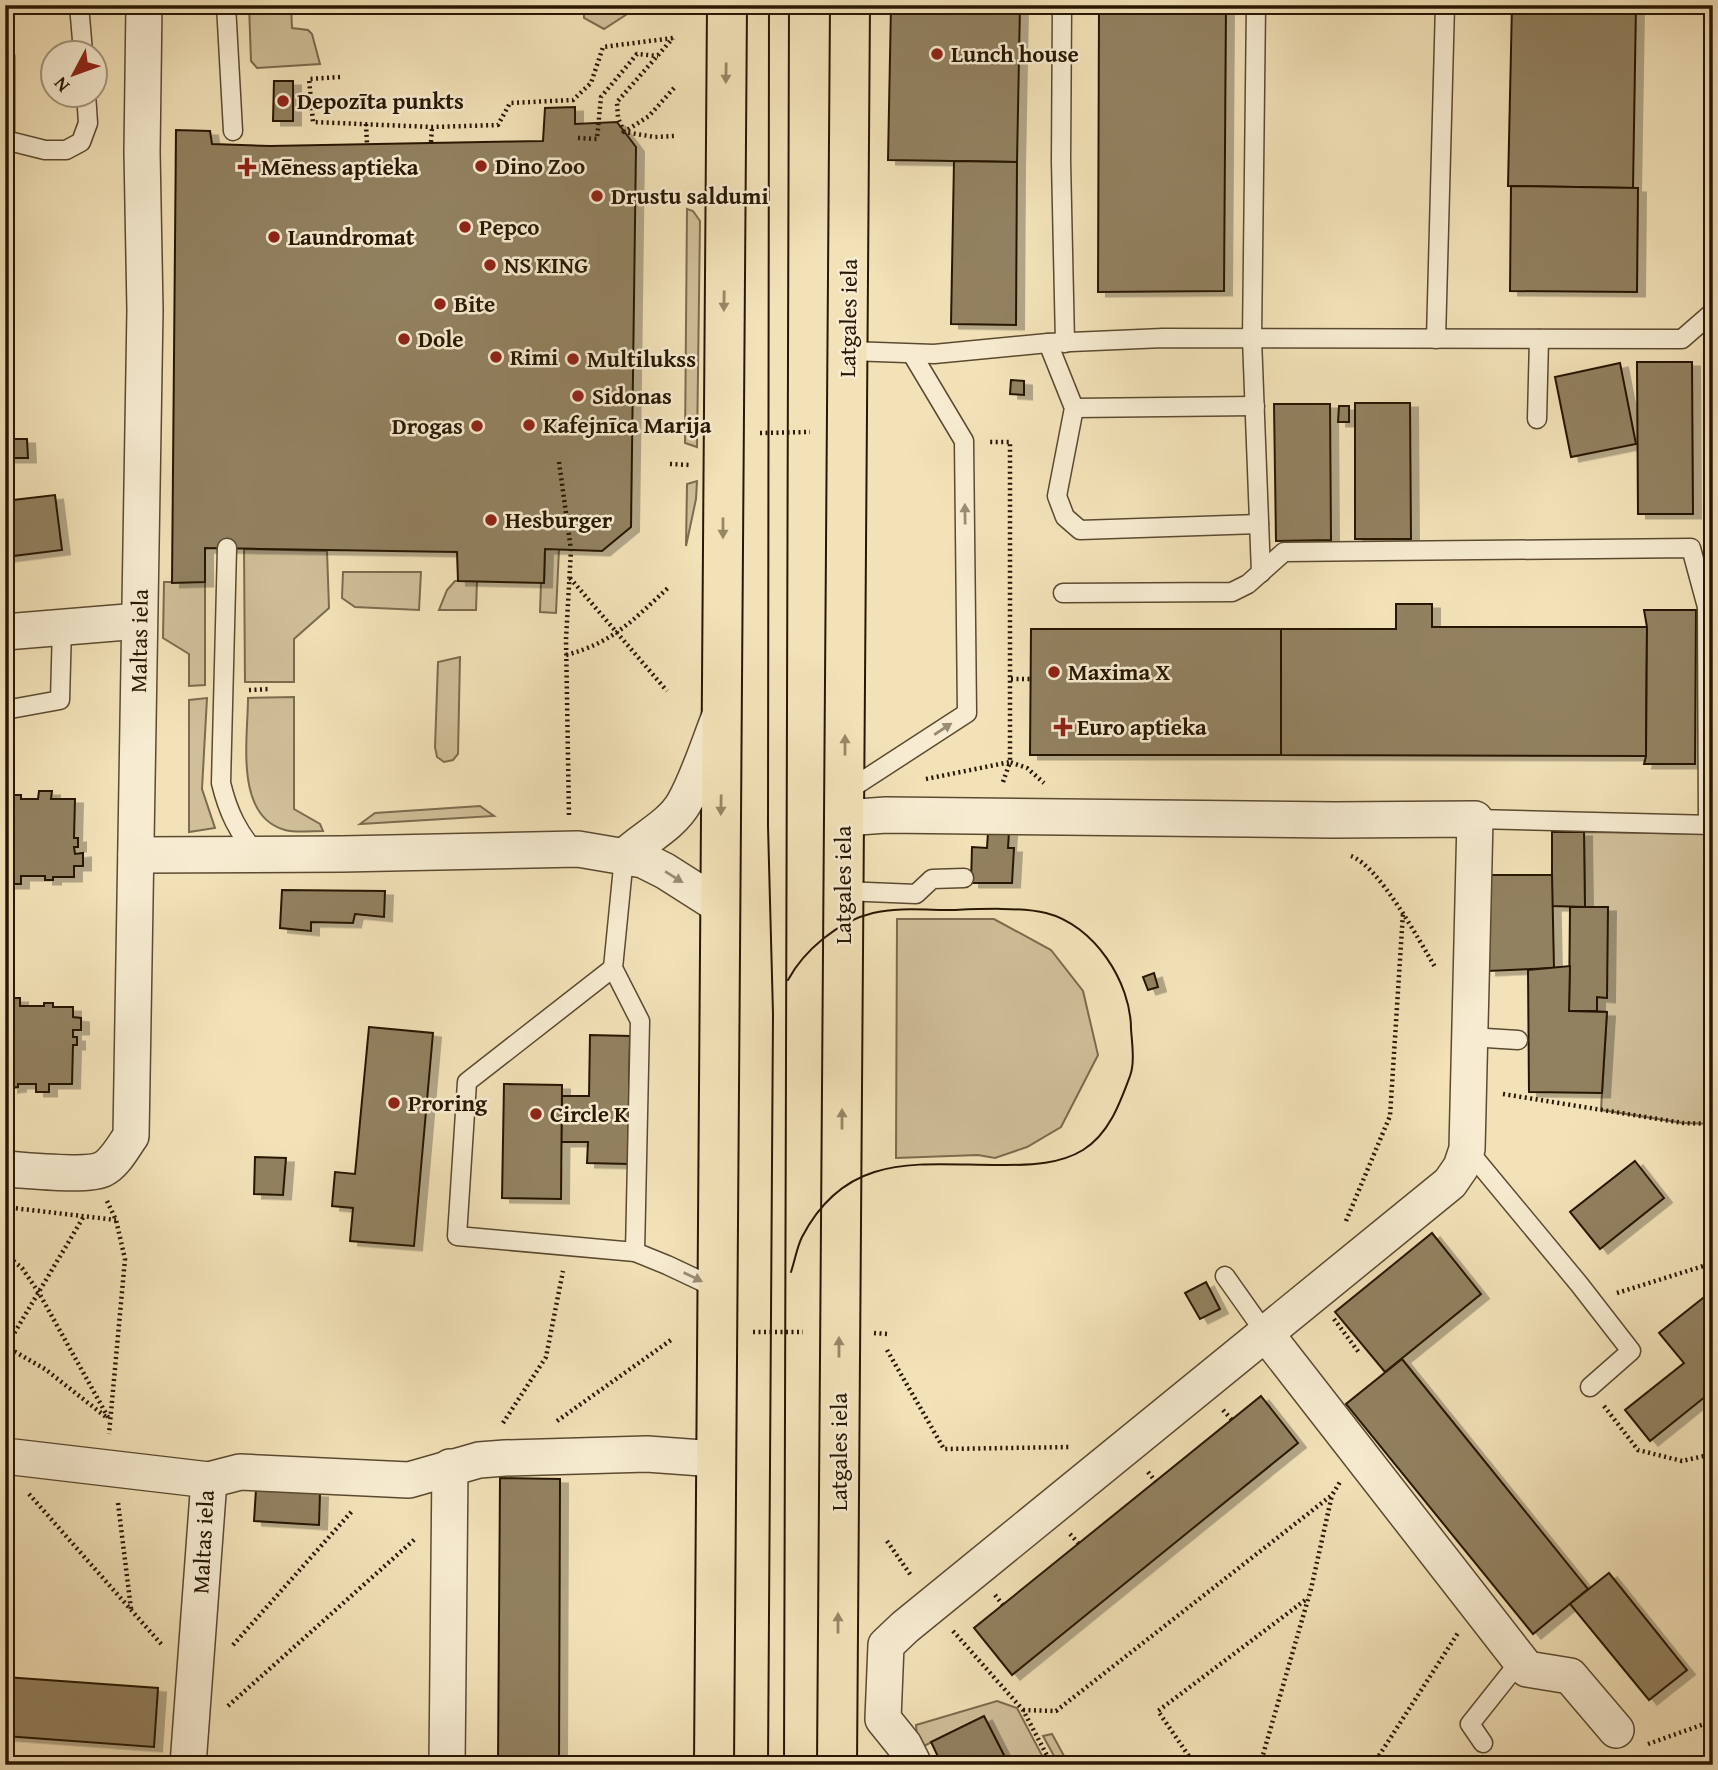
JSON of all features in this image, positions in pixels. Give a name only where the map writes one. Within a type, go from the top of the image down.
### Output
[{"type":"highway","points":[[714,1765],[727,5]]},
{"type":"highway","name":"Latgales iela","points":[[837,1765],[850,5]]},
{"type":"street","name":"Maltas iela","points":[[103,1170],[131,1136],[145,310],[142,152],[144,5]]},
{"type":"street","points":[[5,632],[139,621]]},
{"type":"street","points":[[624,857],[639,842],[665,824],[683,804],[723,709]]},
{"type":"street","points":[[844,805],[894,815],[1475,819],[1467,1149],[1461,1167],[1450,1183],[886,1645],[884,1719],[904,1745],[914,1765]]},
{"type":"street","points":[[136,855],[578,849],[643,860],[720,906]]},
{"type":"street","points":[[5,1169],[82,1172],[103,1170]]},
{"type":"street","points":[[1266,1334],[1520,1661],[1527,1669],[1570,1676],[1623,1745]]},
{"type":"street","points":[[209,1480],[240,1472],[409,1480],[465,1464],[647,1454],[716,1459]]},
{"type":"street","name":"Maltas iela","points":[[8,1457],[209,1480],[195,1670],[185,1758]]},
{"type":"street","points":[[447,1765],[449,1508],[465,1464]]},
{"type":"street","points":[[838,1678],[883,1681]]},
{"type":"lane","points":[[79,5],[82,38]]},
{"type":"lane","points":[[226,5],[233,131]]},
{"type":"lane","points":[[1062,5],[1057,343],[1074,408],[1057,496],[1065,517],[1080,530],[1259,524]]},
{"type":"lane","points":[[1256,5],[1252,339],[1261,573]]},
{"type":"lane","points":[[1436,339],[1445,5]]},
{"type":"lane","points":[[5,56],[5,140],[45,150],[66,150],[81,142],[88,123],[87,108]]},
{"type":"lane","points":[[849,351],[912,354],[1163,338],[1682,339],[1713,312]]},
{"type":"lane","points":[[1537,419],[1539,339]]},
{"type":"lane","points":[[844,805],[967,713],[964,441],[912,354]]},
{"type":"lane","points":[[1074,408],[1255,406]]},
{"type":"lane","points":[[227,548],[221,783],[227,809],[240,836],[258,855]]},
{"type":"lane","points":[[1063,593],[1232,592],[1248,584],[1284,552],[1690,548],[1707,607],[1710,825],[1475,819]]},
{"type":"lane","points":[[5,710],[60,700],[62,627]]},
{"type":"lane","points":[[624,857],[613,968],[640,1021],[635,1252]]},
{"type":"lane","points":[[844,891],[916,894],[932,879],[964,878]]},
{"type":"lane","points":[[613,968],[467,1082],[457,1236],[635,1252],[718,1289]]},
{"type":"lane","points":[[1469,1037],[1518,1040]]},
{"type":"lane","points":[[1467,1149],[1631,1351],[1590,1387]]},
{"type":"lane","points":[[1225,1276],[1266,1334]]},
{"type":"lane","points":[[1483,1743],[1470,1724],[1520,1661]]},
{"type":"path","points":[[340,77],[309,79],[313,122],[432,127],[498,125],[510,103],[573,100],[591,83],[603,47],[674,38],[617,102],[618,118],[624,132]]},
{"type":"path","points":[[578,138],[597,139],[601,97],[637,54],[658,56]]},
{"type":"path","points":[[624,132],[649,116],[674,88]]},
{"type":"path","points":[[366,124],[367,144]]},
{"type":"path","points":[[431,142],[432,127]]},
{"type":"path","points":[[624,132],[655,137],[674,136]]},
{"type":"path","points":[[760,443],[760,432],[810,432],[810,420]]},
{"type":"path","points":[[559,463],[571,550],[566,655],[569,819]]},
{"type":"path","points":[[570,577],[667,691]]},
{"type":"path","points":[[566,655],[591,649],[618,633],[669,587]]},
{"type":"path","points":[[1011,679],[1031,679]]},
{"type":"path","points":[[245,690],[270,689]]},
{"type":"path","points":[[1343,853],[1356,857],[1378,880],[1403,913],[1436,969]]},
{"type":"path","points":[[1342,1230],[1390,1116],[1403,913]]},
{"type":"path","points":[[1468,1088],[1683,1124],[1713,1124]]},
{"type":"path","points":[[103,1170],[104,1194],[116,1220],[125,1259],[110,1419],[109,1468],[131,1610]]},
{"type":"path","points":[[5,1208],[116,1220]]},
{"type":"path","points":[[84,1216],[6,1347],[45,1369],[110,1419]]},
{"type":"path","points":[[465,1464],[546,1357],[567,1246]]},
{"type":"path","points":[[5,1254],[22,1268],[39,1293],[110,1419]]},
{"type":"path","points":[[1593,1301],[1713,1262]]},
{"type":"path","points":[[1315,1294],[1360,1354]]},
{"type":"path","points":[[745,1332],[809,1332]]},
{"type":"path","points":[[549,1426],[671,1340]]},
{"type":"path","points":[[887,1350],[944,1449],[1127,1446]]},
{"type":"path","points":[[1590,1387],[1637,1450],[1682,1461],[1713,1454]]},
{"type":"path","points":[[1260,1765],[1309,1597],[1332,1495],[1348,1469],[1361,1455]]},
{"type":"path","points":[[8,1457],[14,1478],[181,1665],[195,1670]]},
{"type":"path","points":[[229,1650],[382,1478]]},
{"type":"path","points":[[1023,1710],[1056,1711],[1332,1495]]},
{"type":"path","points":[[185,1758],[449,1508]]},
{"type":"path","points":[[887,1541],[933,1605],[1023,1710],[1052,1765]]},
{"type":"path","points":[[1195,1765],[1157,1711],[1309,1597]]},
{"type":"path","points":[[1373,1765],[1469,1615],[1478,1608]]},
{"type":"path","points":[[1591,1765],[1623,1745],[1713,1721]]},
{"type":"shaded area","points":[[249,5],[291,5],[292,28],[308,30],[312,34],[320,64],[257,68],[251,61]]},
{"type":"shaded area","points":[[584,5],[641,5],[604,29],[584,18]]},
{"type":"shaded area","points":[[687,209],[693,211],[700,221],[697,447],[685,443]]},
{"type":"shaded area","points":[[697,481],[696,499],[686,546],[687,484]]},
{"type":"shaded area","points":[[244,549],[327,551],[329,608],[294,639],[294,682],[245,682]]},
{"type":"shaded area","points":[[545,549],[559,549],[556,613],[540,612]]},
{"type":"shaded area","points":[[343,572],[421,572],[419,610],[355,607],[342,598]]},
{"type":"shaded area","points":[[455,581],[477,581],[476,610],[439,610],[447,590]]},
{"type":"shaded area","points":[[164,582],[205,582],[205,685],[189,686],[189,654],[163,638]]},
{"type":"shaded area","points":[[460,657],[458,754],[453,760],[444,762],[437,757],[435,747],[438,662]]},
{"type":"shaded area","points":[[294,697],[294,809],[320,824],[323,831],[289,831],[269,822],[258,809],[251,793],[246,754],[248,698]]},
{"type":"shaded area","points":[[207,698],[202,789],[215,828],[189,832],[189,700]]},
{"type":"shaded area","points":[[480,806],[494,816],[360,824],[375,813]]},
{"type":"shaded area","points":[[1584,832],[1713,834],[1713,1124],[1683,1123],[1601,1110],[1607,1012],[1597,1011],[1597,997],[1606,998],[1607,907],[1585,907]]},
{"type":"shaded area","points":[[897,919],[994,919],[1051,950],[1083,991],[1098,1055],[1061,1127],[1027,1147],[995,1158],[978,1155],[896,1158]]},
{"type":"shaded area","points":[[997,1701],[1017,1708],[1047,1765],[1009,1765],[984,1716],[918,1749],[916,1725]]},
{"type":"shaded area","points":[[1052,1734],[1069,1765],[1059,1765],[1043,1736]]},
{"type":"building","points":[[891,5],[1020,5],[1017,162],[888,160]]},
{"type":"building","points":[[1099,5],[1226,5],[1224,291],[1098,292]]},
{"type":"building","points":[[1512,5],[1636,5],[1633,188],[1508,186]]},
{"type":"building","name":"Depozīta punkts","points":[[274,81],[293,81],[293,121],[273,121]]},
{"type":"building","name":"Dole","points":[[575,107],[575,124],[617,122],[636,147],[631,527],[602,551],[545,549],[544,583],[458,581],[457,552],[205,548],[205,582],[172,583],[176,130],[210,131],[212,144],[270,146],[543,141],[545,108]]},
{"type":"building","points":[[954,161],[1017,162],[1016,325],[951,324]]},
{"type":"building","points":[[1511,186],[1638,188],[1637,292],[1510,291]]},
{"type":"building","points":[[1637,362],[1692,362],[1693,514],[1638,514]]},
{"type":"building","points":[[1620,363],[1636,444],[1571,457],[1555,377]]},
{"type":"building","points":[[1011,380],[1024,381],[1024,395],[1010,394]]},
{"type":"building","points":[[1355,403],[1410,403],[1411,539],[1355,539]]},
{"type":"building","points":[[1274,404],[1330,404],[1331,540],[1276,541]]},
{"type":"building","points":[[1339,406],[1349,406],[1349,422],[1338,422]]},
{"type":"building","points":[[5,439],[27,439],[28,458],[5,458]]},
{"type":"building","points":[[55,495],[62,550],[5,557],[5,501]]},
{"type":"building","points":[[1396,604],[1432,604],[1432,627],[1647,627],[1646,756],[1281,755],[1281,629],[1396,629]]},
{"type":"building","points":[[1644,610],[1696,610],[1695,764],[1644,764],[1647,627]]},
{"type":"building","points":[[1031,629],[1281,629],[1281,755],[1030,755]]},
{"type":"building","points":[[5,791],[6,799],[12,799],[12,795],[21,795],[21,799],[38,799],[39,791],[52,791],[51,799],[75,799],[74,838],[78,838],[78,847],[74,847],[75,854],[83,853],[83,866],[74,866],[74,877],[53,877],[53,880],[45,880],[45,876],[21,876],[21,884],[8,884],[9,876],[5,876]]},
{"type":"building","points":[[988,832],[1009,832],[1008,848],[1014,848],[1012,883],[971,883],[972,847],[987,848]]},
{"type":"building","points":[[1552,832],[1584,832],[1585,907],[1552,906]]},
{"type":"building","points":[[1489,875],[1552,875],[1554,968],[1488,971]]},
{"type":"building","points":[[282,890],[385,891],[384,917],[355,914],[353,923],[311,922],[311,931],[280,928]]},
{"type":"building","points":[[1570,907],[1608,907],[1607,998],[1597,997],[1597,1011],[1569,1011]]},
{"type":"building","points":[[1570,966],[1569,1011],[1607,1012],[1602,1093],[1529,1092],[1528,970]]},
{"type":"building","points":[[1154,973],[1158,987],[1148,990],[1143,977]]},
{"type":"building","points":[[7,998],[20,998],[20,1006],[44,1006],[44,1003],[53,1003],[53,1007],[73,1007],[73,1017],[81,1018],[81,1030],[73,1030],[77,1045],[73,1045],[72,1084],[49,1084],[49,1092],[36,1092],[36,1084],[18,1084],[18,1087],[10,1088],[10,1083],[5,1083]]},
{"type":"building","name":"Proring","points":[[369,1027],[433,1033],[414,1246],[350,1241],[353,1208],[332,1206],[335,1172],[355,1174]]},
{"type":"building","name":"Circle K","points":[[590,1035],[630,1036],[628,1164],[587,1163],[588,1142],[561,1142],[562,1096],[589,1096]]},
{"type":"building","points":[[504,1084],[562,1085],[561,1199],[502,1198]]},
{"type":"building","points":[[255,1157],[286,1158],[283,1195],[254,1194]]},
{"type":"building","points":[[1635,1161],[1664,1198],[1600,1249],[1570,1212]]},
{"type":"building","points":[[1432,1233],[1481,1294],[1385,1372],[1335,1312]]},
{"type":"building","points":[[1206,1282],[1220,1309],[1200,1319],[1185,1293]]},
{"type":"building","points":[[1713,1290],[1713,1394],[1711,1392],[1650,1441],[1625,1410],[1684,1363],[1659,1333]]},
{"type":"building","points":[[1402,1359],[1588,1589],[1533,1634],[1346,1404]]},
{"type":"building","points":[[1261,1396],[1298,1443],[1012,1675],[974,1628]]},
{"type":"building","points":[[500,1478],[560,1479],[559,1765],[498,1765]]},
{"type":"building","points":[[256,1489],[320,1493],[319,1525],[254,1521]]},
{"type":"building","points":[[1609,1573],[1687,1670],[1649,1700],[1570,1604]]},
{"type":"building","points":[[5,1677],[158,1688],[154,1747],[5,1736]]},
{"type":"building","points":[[984,1716],[1009,1765],[942,1765],[931,1742]]},
{"type":"tram line","points":[[768,1765],[773,1014],[768,826],[769,5]]},
{"type":"tram line","points":[[784,1765],[789,5]]},
{"type":"tram line","points":[[788,980],[803,958],[824,938],[848,923],[873,913],[902,909],[1000,909],[1046,913],[1080,930],[1094,943],[1117,975],[1129,1011],[1133,1053],[1130,1076],[1107,1127],[1083,1150],[1055,1161],[1035,1164],[917,1165],[890,1168],[865,1175],[842,1188],[821,1208],[802,1237],[791,1272]]},
{"type":"place","name":"Lunch house","points":[[937,54]]},
{"type":"place","name":"Depozīta punkts","points":[[283,101]]},
{"type":"place","name":"Dino Zoo","points":[[481,166]]},
{"type":"place","name":"Mēness aptieka","points":[[247,167]]},
{"type":"place","name":"Drustu saldumi","points":[[597,196]]},
{"type":"place","name":"Pepco","points":[[465,227]]},
{"type":"place","name":"Laundromat","points":[[274,237]]},
{"type":"place","name":"NS KING","points":[[490,265]]},
{"type":"place","name":"Bite","points":[[440,304]]},
{"type":"place","name":"Dole","points":[[404,339]]},
{"type":"place","name":"Rimi","points":[[496,357]]},
{"type":"place","name":"Multilukss","points":[[573,359]]},
{"type":"place","name":"Sidonas","points":[[578,396]]},
{"type":"place","name":"Kafejnīca Marija","points":[[529,425]]},
{"type":"place","name":"Drogas","points":[[477,426]]},
{"type":"place","name":"Hesburger","points":[[491,520]]},
{"type":"place","name":"Maxima X","points":[[1054,672]]},
{"type":"place","name":"Euro aptieka","points":[[1063,727]]},
{"type":"place","name":"Proring","points":[[394,1103]]},
{"type":"place","name":"Circle K","points":[[536,1114]]}]
